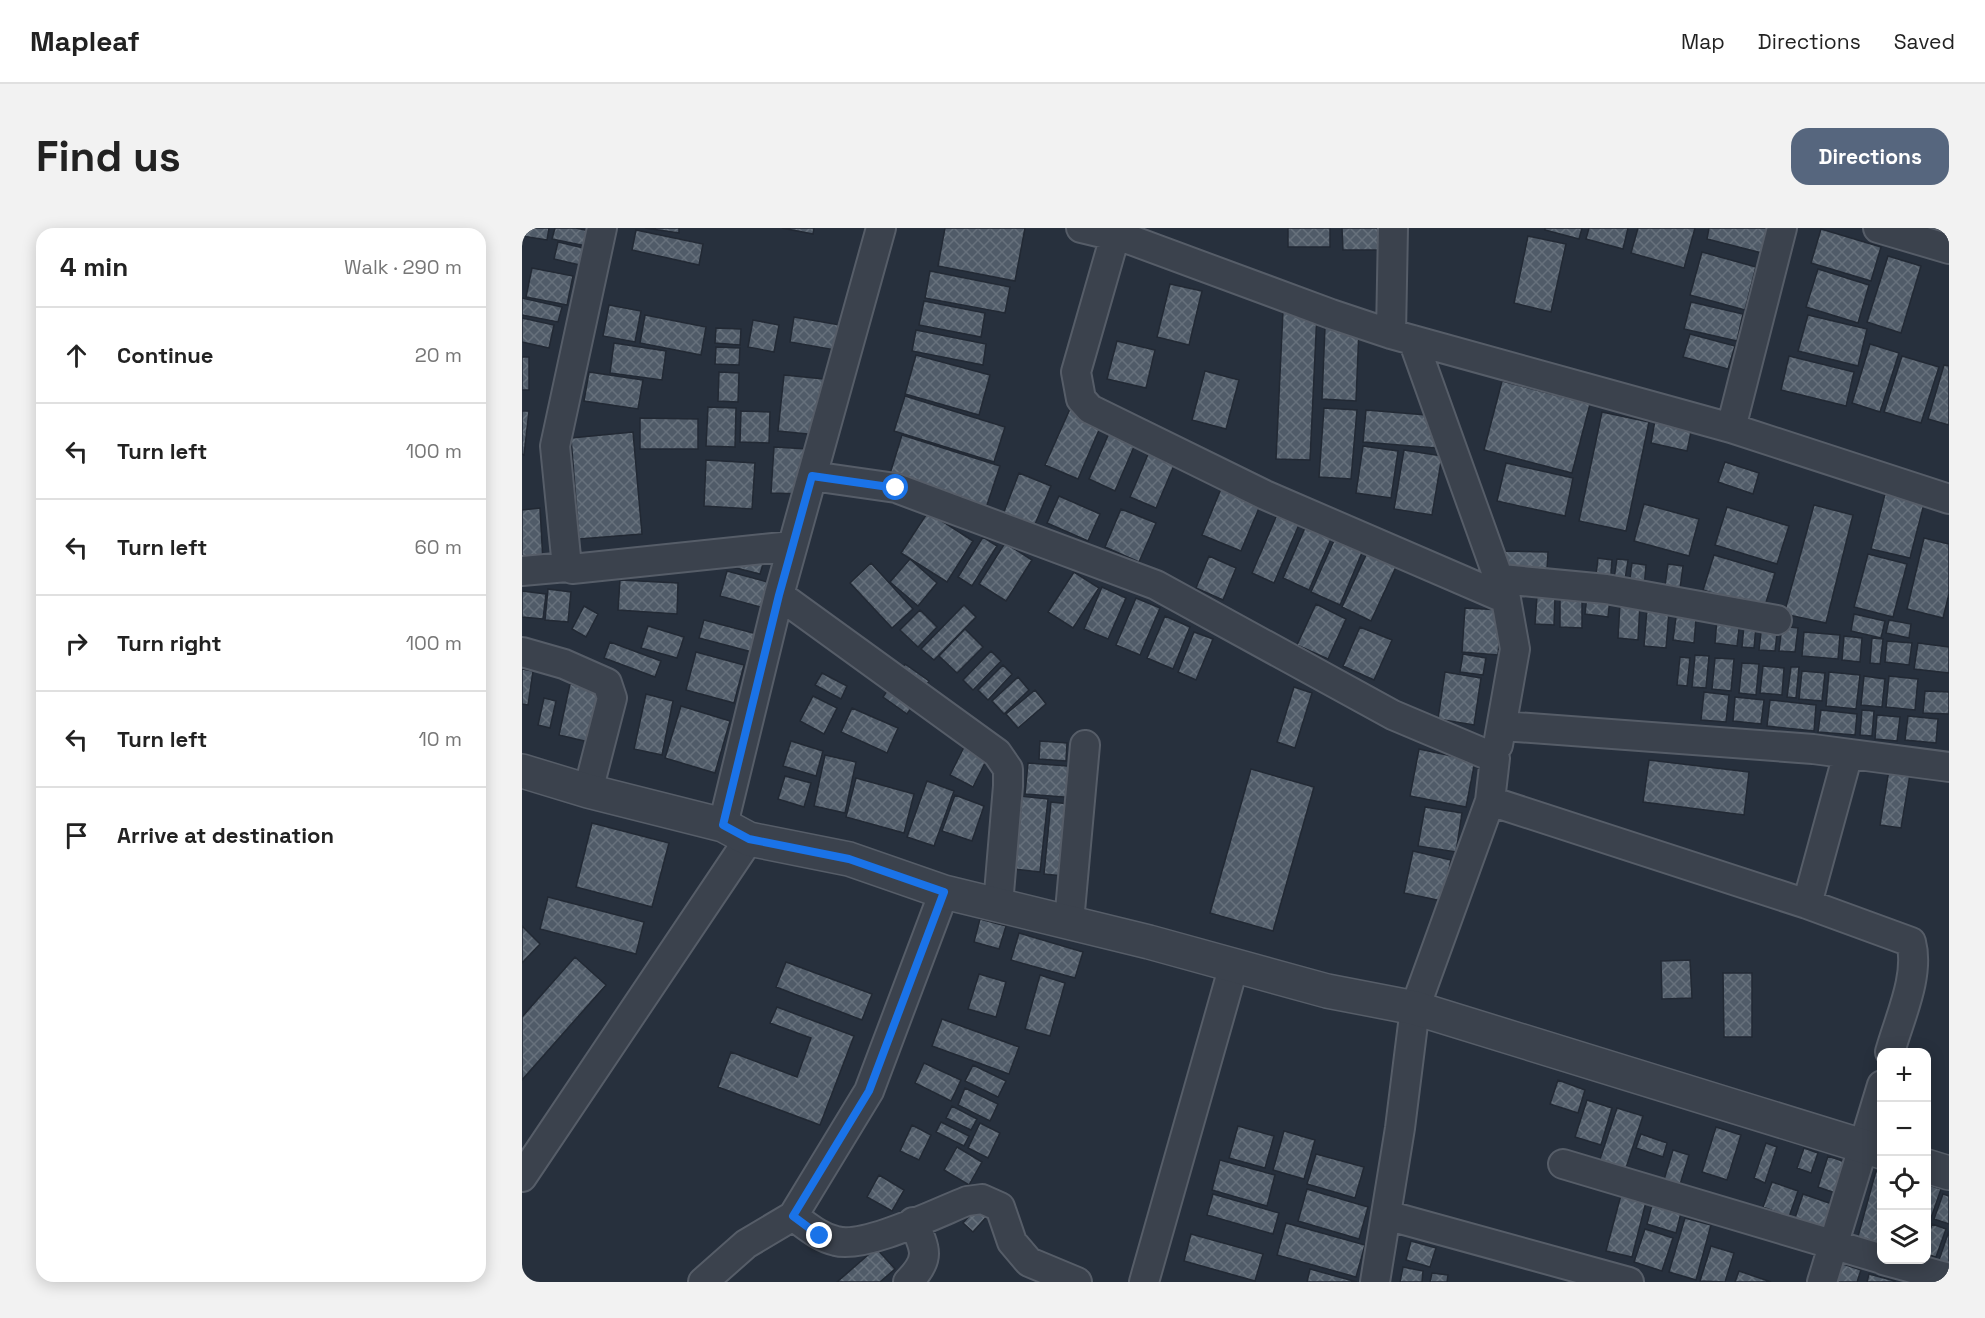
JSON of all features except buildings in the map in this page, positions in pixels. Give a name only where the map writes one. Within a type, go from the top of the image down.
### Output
[{"type":"street","points":[[567,567],[555,446],[602,228]]},
{"type":"street","points":[[522,1177],[736,832],[779,595],[881,228]]},
{"type":"street","points":[[1081,228],[1126,235],[1402,337],[1731,428],[1949,499]]},
{"type":"street","points":[[1375,1282],[1415,1008],[1490,801],[1495,758],[1503,726],[1515,649],[1504,589],[1402,337],[1393,228]]},
{"type":"street","points":[[1731,428],[1782,228]]},
{"type":"street","points":[[1878,228],[1949,249]]},
{"type":"street","points":[[1126,235],[1076,372],[1081,399],[1090,409],[1265,495],[1504,589],[1606,590],[1777,620]]},
{"type":"street","points":[[812,476],[896,488],[1156,585],[1393,716],[1495,758]]},
{"type":"street","points":[[522,571],[567,567],[572,570],[792,546]]},
{"type":"street","points":[[779,595],[997,753],[1008,769],[998,905]]},
{"type":"street","points":[[522,652],[564,664],[607,683],[612,698],[588,791]]},
{"type":"street","points":[[1503,726],[1848,754],[1949,767]]},
{"type":"street","points":[[1070,922],[1085,745]]},
{"type":"street","points":[[1807,904],[1848,754]]},
{"type":"street","points":[[522,771],[736,832],[849,859],[944,892],[1070,922],[1326,991],[1415,1008],[1873,1149]]},
{"type":"street","points":[[1490,801],[1807,904],[1911,942],[1914,954],[1911,975],[1891,1048]]},
{"type":"street","points":[[703,1282],[746,1244],[793,1216],[869,1091],[944,892]]},
{"type":"street","points":[[1144,1282],[1234,965]]},
{"type":"street","points":[[1822,1282],[1873,1149],[1879,1102]]},
{"type":"street","points":[[1563,1164],[1877,1258]]},
{"type":"street","points":[[1931,1168],[1949,1173]]},
{"type":"street","points":[[793,1216],[820,1236],[838,1242],[859,1243],[967,1202],[982,1199],[1000,1207],[1012,1242],[1039,1275],[1077,1282]]},
{"type":"street","points":[[1386,1215],[1629,1282]]},
{"type":"street","points":[[908,1282],[920,1270],[926,1257],[923,1242],[913,1222]]},
{"type":"street","points":[[1900,1264],[1949,1278]]},
{"type":"route","points":[[820,1236],[793,1216],[869,1091],[944,892],[849,859],[749,839],[723,825],[779,595],[812,476],[896,488]]}]
